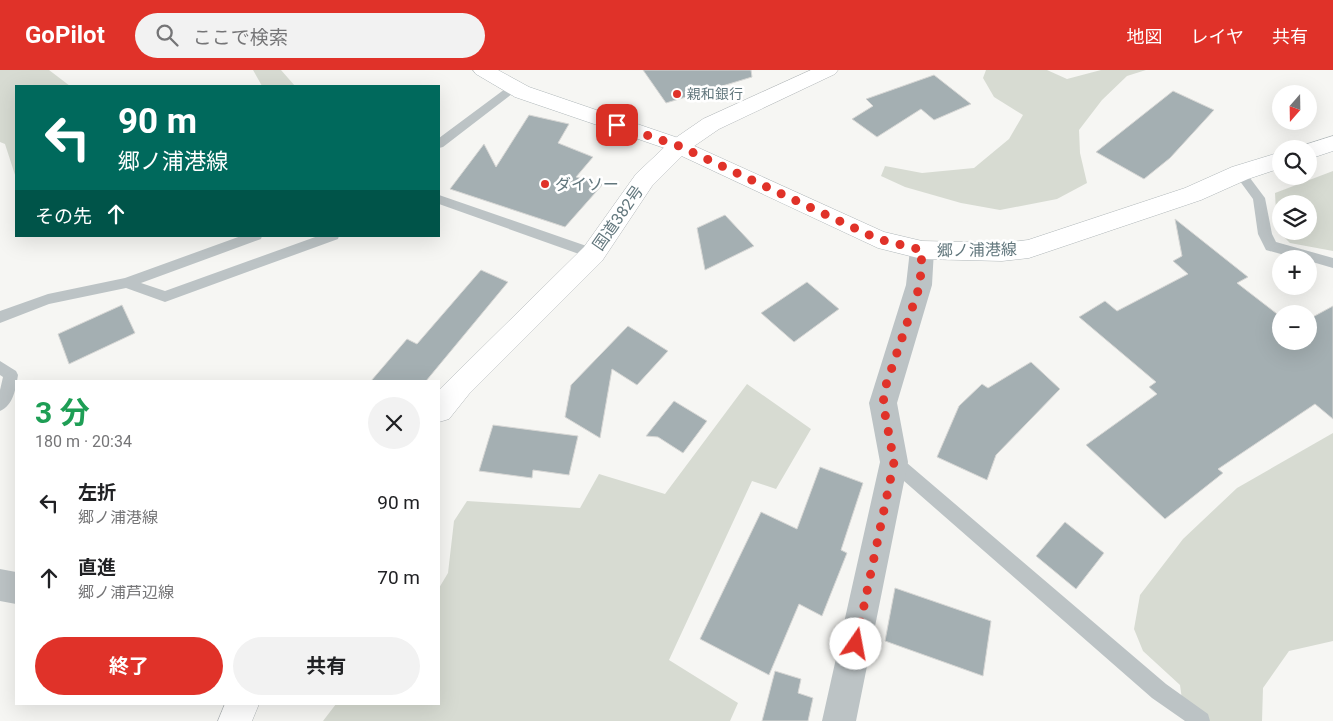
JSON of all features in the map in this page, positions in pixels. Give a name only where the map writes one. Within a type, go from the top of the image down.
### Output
[{"type":"main road","name":"郷ノ浦港線","points":[[483,70],[513,87],[544,100],[679,146],[878,239],[922,250],[1002,252],[1029,249],[1192,194],[1240,173],[1272,163]]},
{"type":"main road","name":"国道382号","points":[[440,409],[459,386],[593,254],[644,180],[679,146],[711,124],[828,70]]},
{"type":"main road","points":[[1317,148],[1333,143]]},
{"type":"street","points":[[840,721],[894,462],[883,403],[886,385],[920,285],[922,250]]},
{"type":"lane","points":[[440,143],[513,87]]},
{"type":"lane","points":[[1240,173],[1259,198],[1265,234],[1271,246],[1333,262]]},
{"type":"lane","points":[[440,199],[593,254]]},
{"type":"lane","points":[[0,317],[48,299],[126,283],[253,237]]},
{"type":"lane","points":[[126,283],[165,297],[330,237]]},
{"type":"lane","points":[[0,367],[11,375],[6,396],[0,404]]},
{"type":"lane","points":[[894,462],[1159,691],[1201,721]]},
{"type":"shaded area","points":[[0,70],[49,70],[69,85],[15,85],[15,175],[5,144],[0,142]]},
{"type":"shaded area","points":[[253,70],[281,70],[294,85],[261,85]]},
{"type":"shaded area","points":[[986,70],[1047,70],[1067,79],[1101,70],[1146,70],[1127,76],[1102,100],[1079,130],[1080,153],[1087,183],[1057,199],[1000,210],[961,203],[905,187],[881,176],[885,166],[922,173],[974,168],[1009,139],[1023,115],[994,97],[983,78]]},
{"type":"shaded area","points":[[1333,171],[1333,251],[1290,243],[1287,240],[1317,240],[1317,195],[1275,195],[1275,193],[1296,185],[1317,185],[1317,177]]},
{"type":"shaded area","points":[[747,384],[811,429],[776,489],[752,481],[669,660],[738,703],[730,721],[323,721],[335,705],[440,705],[440,586],[448,573],[454,521],[467,501],[580,508],[599,474],[665,494]]},
{"type":"shaded area","points":[[1333,433],[1333,641],[1289,651],[1263,688],[1262,721],[1185,721],[1180,685],[1143,651],[1134,629],[1140,595],[1183,539],[1237,488]]},
{"type":"building","name":"親和銀行","points":[[643,70],[751,70],[752,77],[666,103]]},
{"type":"building","points":[[934,75],[971,104],[934,120],[921,109],[877,137],[852,119],[873,106],[866,99]]},
{"type":"building","points":[[1173,91],[1214,110],[1170,158],[1144,179],[1096,152]]},
{"type":"building","points":[[529,115],[569,124],[558,143],[593,157],[576,177],[603,184],[565,227],[450,189],[484,144],[496,167]]},
{"type":"building","points":[[725,215],[754,246],[705,270],[697,228]]},
{"type":"building","points":[[1175,219],[1248,277],[1237,283],[1272,310],[1272,350],[1317,350],[1317,315],[1333,306],[1333,419],[1315,404],[1218,469],[1223,473],[1165,519],[1086,445],[1157,394],[1149,387],[1156,382],[1079,317],[1105,301],[1117,311],[1188,274],[1173,261],[1182,256]]},
{"type":"building","points":[[481,270],[508,282],[427,380],[372,380],[407,339],[417,344]]},
{"type":"building","points":[[807,282],[839,309],[794,342],[761,313]]},
{"type":"building","points":[[122,305],[135,333],[69,364],[58,334]]},
{"type":"building","points":[[628,326],[668,351],[637,385],[612,369],[600,438],[565,417],[571,385]]},
{"type":"building","points":[[1031,362],[1060,389],[996,455],[987,480],[937,457],[959,406],[982,384],[988,388]]},
{"type":"building","points":[[674,401],[707,421],[683,453],[658,437],[646,436]]},
{"type":"building","points":[[493,425],[578,436],[569,475],[533,470],[532,478],[479,471]]},
{"type":"building","points":[[820,467],[863,483],[841,550],[847,553],[822,616],[799,604],[769,675],[700,639],[761,512],[797,529]]},
{"type":"building","points":[[1065,522],[1104,553],[1076,589],[1036,556]]},
{"type":"building","points":[[895,588],[991,621],[983,676],[885,641]]},
{"type":"building","points":[[775,671],[801,679],[798,693],[813,698],[808,721],[762,721]]},
{"type":"place","name":"親和銀行","points":[[677,94]]},
{"type":"place","name":"ダイソー","points":[[545,184]]},
{"type":"route","points":[[617,125],[679,146],[878,239],[922,250],[920,285],[886,385],[883,403],[894,462],[856,644]]}]
